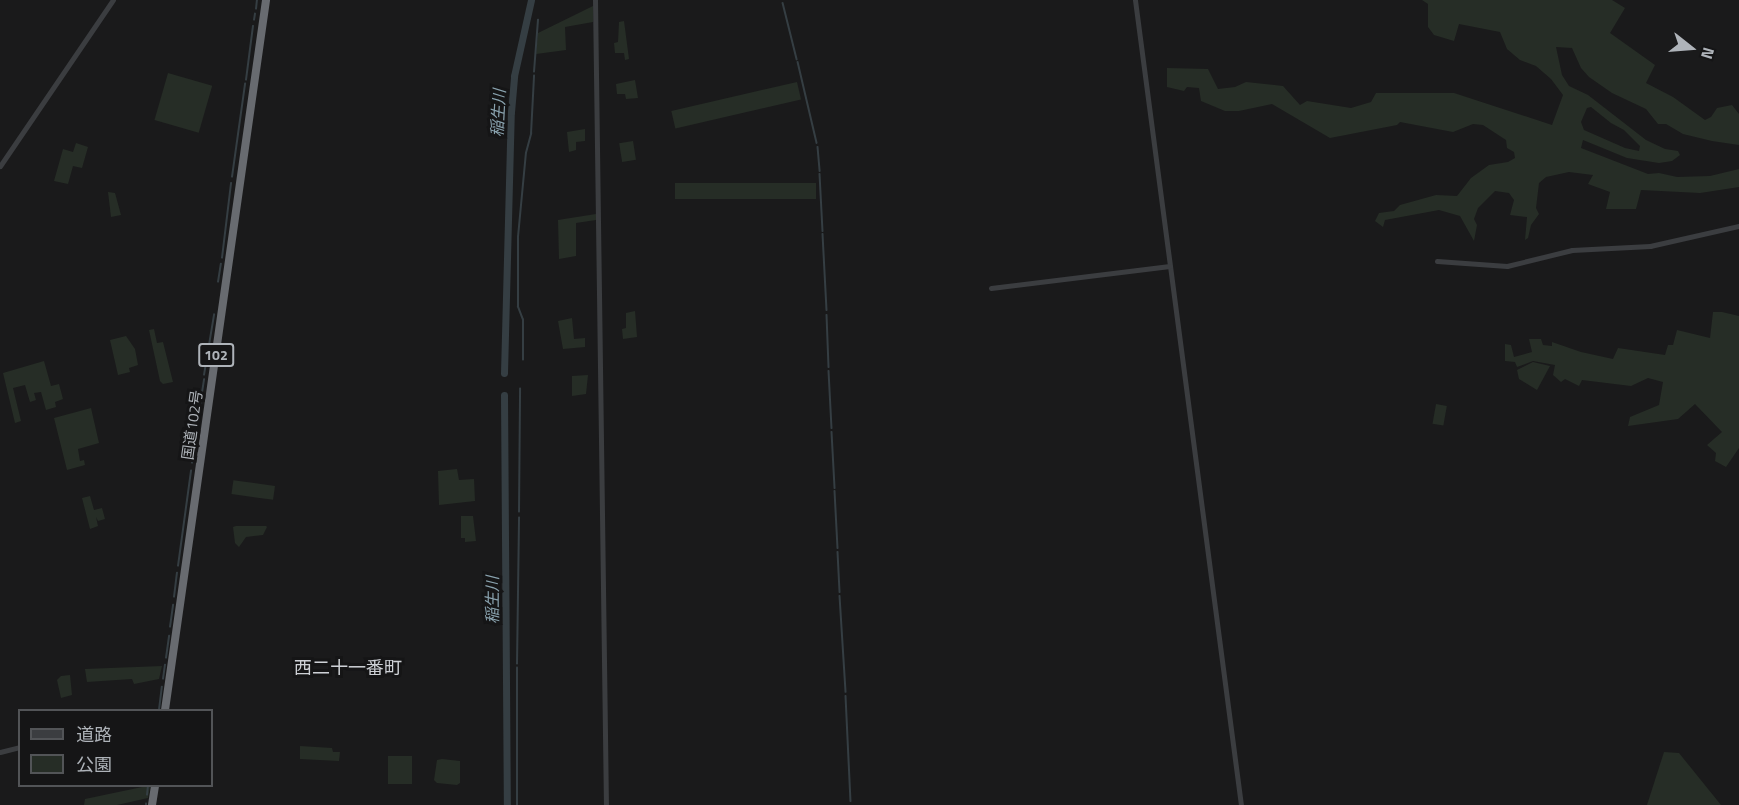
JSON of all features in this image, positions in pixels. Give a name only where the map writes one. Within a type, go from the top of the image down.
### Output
[{"type":"highway","name":"国道102号","points":[[165,709],[266,0]]},
{"type":"highway","points":[[153,805],[155,787]]},
{"type":"street","points":[[0,166],[114,0]]},
{"type":"street","points":[[596,0],[606,805]]},
{"type":"street","points":[[1135,0],[1241,805]]},
{"type":"street","points":[[1437,261],[1508,266],[1572,250],[1650,246],[1739,226]]},
{"type":"street","points":[[991,288],[1170,266]]},
{"type":"street","points":[[0,752],[18,748]]},
{"type":"green space","points":[[1422,0],[1612,0],[1625,8],[1610,33],[1655,65],[1646,83],[1673,97],[1705,120],[1711,117],[1717,108],[1732,105],[1739,114],[1739,145],[1683,134],[1666,124],[1658,124],[1646,109],[1612,93],[1589,77],[1581,68],[1572,48],[1556,47],[1562,75],[1569,86],[1588,95],[1646,140],[1665,149],[1678,151],[1680,155],[1672,161],[1659,163],[1627,158],[1583,140],[1581,148],[1648,174],[1659,173],[1677,177],[1710,176],[1739,169],[1739,187],[1700,193],[1641,190],[1636,209],[1606,209],[1610,192],[1588,184],[1593,175],[1569,172],[1546,177],[1539,183],[1536,208],[1539,214],[1531,225],[1528,238],[1525,240],[1527,217],[1510,215],[1514,200],[1509,193],[1495,191],[1478,208],[1474,219],[1477,225],[1474,241],[1460,216],[1439,210],[1385,220],[1383,227],[1375,221],[1379,213],[1394,211],[1400,205],[1436,195],[1457,196],[1471,178],[1489,165],[1508,162],[1515,158],[1514,152],[1507,148],[1506,140],[1483,125],[1473,124],[1453,132],[1400,122],[1397,125],[1330,138],[1272,104],[1239,111],[1225,111],[1201,101],[1199,88],[1187,87],[1184,91],[1167,87],[1167,68],[1208,69],[1218,89],[1235,87],[1246,82],[1283,86],[1300,105],[1307,101],[1351,108],[1371,102],[1376,93],[1454,93],[1552,125],[1563,95],[1551,79],[1536,66],[1520,60],[1507,49],[1500,32],[1459,24],[1454,41],[1434,35],[1428,27],[1428,4]],"holes":[[[1591,107],[1624,130],[1640,146],[1639,151],[1625,148],[1584,130],[1581,122],[1587,108]]]},
{"type":"green space","points":[[593,6],[593,22],[565,27],[566,50],[536,54],[538,33]]},
{"type":"green space","points":[[624,21],[629,59],[625,60],[624,53],[615,53],[614,43],[618,42],[619,22]]},
{"type":"green space","points":[[168,73],[212,86],[199,133],[154,120]]},
{"type":"green space","points":[[635,80],[638,98],[626,99],[625,94],[617,94],[616,84]]},
{"type":"green space","points":[[797,82],[801,100],[675,129],[671,111]]},
{"type":"green space","points":[[585,129],[585,141],[576,142],[576,150],[569,152],[567,132]]},
{"type":"green space","points":[[633,141],[636,160],[622,162],[619,143]]},
{"type":"green space","points":[[76,143],[88,147],[82,168],[73,166],[68,184],[54,181],[63,149],[73,152]]},
{"type":"green space","points":[[675,183],[816,183],[816,199],[675,199]]},
{"type":"green space","points":[[108,192],[115,193],[121,215],[111,217]]},
{"type":"green space","points":[[596,214],[596,220],[576,223],[576,256],[559,259],[558,220]]},
{"type":"green space","points":[[635,311],[637,337],[623,339],[622,329],[626,328],[626,313]]},
{"type":"green space","points":[[1713,312],[1739,316],[1739,448],[1726,467],[1715,461],[1716,453],[1707,445],[1722,432],[1695,404],[1678,419],[1628,426],[1630,417],[1659,405],[1663,382],[1648,378],[1631,386],[1582,380],[1579,386],[1565,379],[1561,382],[1553,375],[1555,365],[1533,361],[1517,367],[1515,362],[1505,361],[1505,344],[1511,345],[1514,357],[1532,352],[1529,339],[1541,339],[1543,345],[1552,346],[1552,342],[1581,352],[1613,359],[1618,348],[1665,355],[1668,345],[1673,345],[1677,330],[1710,338]]},
{"type":"green space","points":[[572,318],[574,339],[585,338],[585,347],[563,349],[558,321]]},
{"type":"green space","points":[[154,329],[157,343],[163,342],[173,382],[163,384],[160,381],[149,330]]},
{"type":"green space","points":[[126,336],[135,349],[138,365],[129,368],[130,372],[118,375],[110,340]]},
{"type":"green space","points":[[44,361],[51,386],[59,384],[63,399],[55,402],[56,407],[46,410],[41,392],[34,393],[36,400],[30,402],[25,385],[13,388],[21,421],[15,423],[3,373]]},
{"type":"green space","points":[[1533,362],[1550,366],[1537,390],[1519,379],[1517,370]]},
{"type":"green space","points":[[588,375],[586,394],[572,396],[572,376]]},
{"type":"green space","points":[[1436,404],[1447,406],[1443,426],[1433,424]]},
{"type":"green space","points":[[91,408],[99,443],[78,449],[80,461],[84,460],[85,465],[67,470],[54,418]]},
{"type":"green space","points":[[457,469],[459,480],[474,479],[475,501],[439,505],[438,471]]},
{"type":"green space","points":[[233,480],[275,486],[273,500],[231,494]]},
{"type":"green space","points":[[90,496],[94,510],[102,508],[105,519],[98,521],[96,517],[98,526],[90,529],[82,498]]},
{"type":"green space","points":[[461,516],[473,516],[476,541],[465,542],[465,538],[461,538]]},
{"type":"green space","points":[[233,527],[267,527],[263,535],[246,537],[239,547],[235,543]]},
{"type":"green space","points":[[162,666],[159,679],[134,684],[132,679],[87,682],[85,669]]},
{"type":"green space","points":[[70,675],[72,695],[61,698],[57,680],[61,676]]},
{"type":"green space","points":[[300,746],[332,748],[333,752],[340,752],[339,761],[300,759]]},
{"type":"green space","points":[[1664,752],[1679,753],[1721,805],[1647,805]]},
{"type":"green space","points":[[388,756],[412,756],[412,784],[388,784]]},
{"type":"green space","points":[[437,760],[460,761],[460,783],[457,785],[437,783],[434,780]]},
{"type":"green space","points":[[150,787],[148,798],[117,805],[84,805],[85,799]]},
{"type":"waterway","points":[[256,9],[257,0]]},
{"type":"waterway","name":"稲生川","points":[[504,373],[511,112],[514,76],[531,0]]},
{"type":"waterway","points":[[783,3],[797,59]]},
{"type":"waterway","points":[[254,20],[255,14]]},
{"type":"waterway","points":[[534,72],[538,20]]},
{"type":"waterway","points":[[246,80],[253,26]]},
{"type":"waterway","points":[[798,62],[817,143]]},
{"type":"waterway","points":[[523,360],[523,320],[518,307],[518,237],[526,153],[531,134],[534,76]]},
{"type":"waterway","points":[[232,177],[245,84]]},
{"type":"waterway","points":[[818,147],[820,171]]},
{"type":"waterway","points":[[820,174],[823,231]]},
{"type":"waterway","points":[[222,258],[231,184]]},
{"type":"waterway","points":[[823,234],[827,310]]},
{"type":"waterway","points":[[218,282],[221,264]]},
{"type":"waterway","points":[[204,375],[214,315]]},
{"type":"waterway","points":[[827,315],[829,367]]},
{"type":"waterway","points":[[829,371],[832,428]]},
{"type":"waterway","points":[[196,431],[204,380]]},
{"type":"waterway","points":[[519,512],[520,389]]},
{"type":"waterway","name":"稲生川","points":[[504,395],[507,805]]},
{"type":"waterway","points":[[832,432],[835,488]]},
{"type":"waterway","points":[[192,463],[195,442]]},
{"type":"waterway","points":[[178,566],[191,471]]},
{"type":"waterway","points":[[835,491],[838,548]]},
{"type":"waterway","points":[[517,664],[519,518]]},
{"type":"waterway","points":[[838,552],[840,592]]},
{"type":"waterway","points":[[174,597],[177,573]]},
{"type":"waterway","points":[[840,596],[846,692]]},
{"type":"waterway","points":[[170,627],[173,605]]},
{"type":"waterway","points":[[166,658],[169,636]]},
{"type":"waterway","points":[[163,679],[165,665]]},
{"type":"waterway","points":[[517,668],[517,805]]},
{"type":"waterway","points":[[159,709],[162,687]]},
{"type":"waterway","points":[[846,696],[851,801]]},
{"type":"waterway","points":[[147,795],[148,787]]},
{"type":"district","name":"西二十一番町","points":[[348,668]]}]
